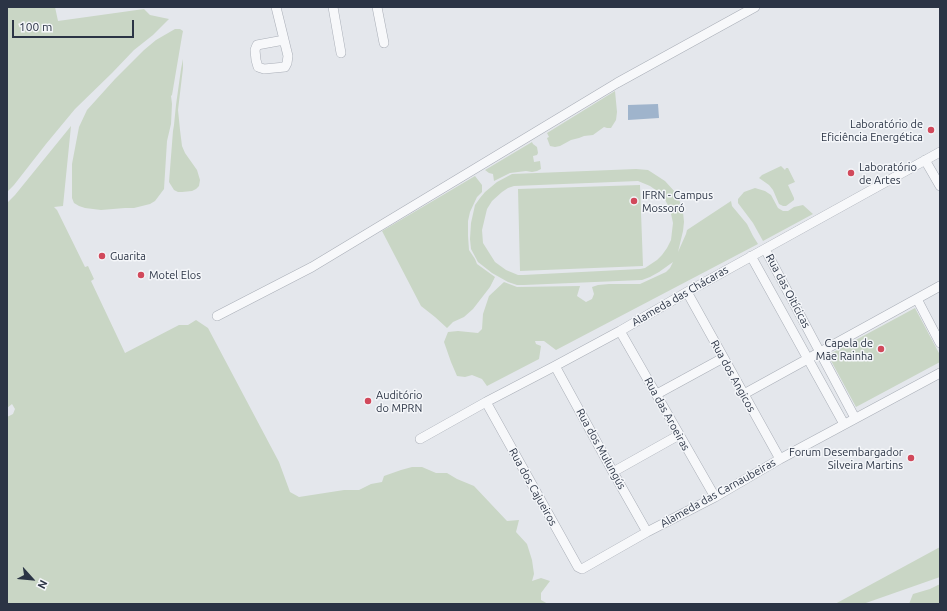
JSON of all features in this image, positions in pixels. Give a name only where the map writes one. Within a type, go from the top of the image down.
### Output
[{"type":"street","points":[[276,7],[284,40]]},
{"type":"street","points":[[333,7],[341,53]]},
{"type":"street","points":[[377,7],[384,43]]},
{"type":"street","points":[[217,316],[312,267],[617,83],[755,7]]},
{"type":"street","name":"Alameda das Chácaras","points":[[420,439],[555,366],[940,152]]},
{"type":"street","points":[[925,160],[940,186]]},
{"type":"street","name":"Rua das Oitícicas","points":[[765,249],[855,418]]},
{"type":"street","name":"Rua das Oitícicas","points":[[751,256],[844,424]]},
{"type":"street","points":[[744,394],[940,286]]},
{"type":"street","name":"Rua dos Angicos","points":[[687,292],[780,459]]},
{"type":"street","points":[[916,299],[940,343]]},
{"type":"street","name":"Rua das Aroeiras","points":[[620,330],[715,497]]},
{"type":"street","points":[[657,394],[723,358]]},
{"type":"street","name":"Rua dos Mulungús","points":[[555,366],[647,532]]},
{"type":"street","name":"Alameda das Carnaubeiras","points":[[582,569],[647,532],[715,497],[780,459],[940,373]]},
{"type":"street","name":"Rua dos Cajueiros","points":[[486,402],[578,568],[582,569]]},
{"type":"street","points":[[613,472],[679,435]]},
{"type":"green space","points":[[7,7],[55,7],[58,21],[144,9],[150,15],[169,19],[153,35],[134,50],[75,109],[7,192]]},
{"type":"green space","points":[[175,29],[180,29],[183,31],[171,96],[171,124],[167,141],[164,189],[155,201],[150,204],[134,208],[101,210],[79,206],[74,203],[72,198],[72,164],[79,127],[87,110],[144,50],[156,40]]},
{"type":"green space","points":[[183,59],[178,110],[182,146],[197,170],[200,180],[199,186],[196,189],[192,191],[178,192],[174,190],[169,182],[173,131]]},
{"type":"green space","points":[[615,91],[617,112],[616,120],[611,128],[604,127],[593,135],[571,140],[560,146],[550,146],[547,133]]},
{"type":"green space","points":[[71,126],[63,206],[54,207],[57,210],[85,267],[88,266],[94,279],[91,281],[125,353],[179,325],[188,325],[196,320],[208,328],[279,462],[290,492],[299,497],[344,490],[359,490],[371,484],[382,482],[384,476],[412,467],[422,467],[436,473],[447,473],[474,486],[507,521],[519,520],[516,532],[527,544],[532,560],[534,574],[532,581],[541,578],[550,581],[541,593],[541,600],[548,604],[7,604],[7,417],[13,414],[15,409],[12,404],[7,408],[7,203]]},
{"type":"green space","points":[[532,142],[537,147],[538,153],[537,155],[533,156],[534,162],[540,161],[541,169],[532,172],[526,171],[510,173],[494,181],[493,174],[485,170]]},
{"type":"green space","points":[[781,166],[785,170],[788,168],[795,182],[788,185],[794,200],[786,206],[779,204],[773,190],[759,178]]},
{"type":"green space","points":[[636,169],[648,170],[665,181],[675,192],[680,202],[684,222],[678,252],[687,230],[731,201],[732,206],[747,224],[758,244],[556,350],[544,341],[535,341],[536,344],[541,346],[539,359],[487,386],[482,379],[472,375],[465,377],[457,376],[444,342],[448,332],[458,331],[478,333],[482,329],[483,314],[489,296],[504,282],[517,287],[580,286],[577,296],[586,302],[592,299],[594,294],[592,287],[609,284],[640,284],[666,272],[673,262],[659,272],[642,280],[524,285],[517,285],[508,282],[492,273],[478,262],[471,249],[470,239],[471,223],[475,205],[485,192],[497,182],[512,174]],"holes":[[[638,181],[650,186],[664,198],[670,209],[673,223],[671,240],[667,248],[657,260],[645,268],[518,275],[506,270],[495,262],[483,243],[482,230],[487,209],[492,201],[508,188],[514,186]]]},
{"type":"green space","points":[[475,176],[482,185],[482,192],[477,197],[470,212],[468,221],[469,250],[477,264],[495,277],[490,287],[473,309],[464,317],[453,322],[447,328],[421,306],[382,231]]},
{"type":"green space","points":[[640,185],[643,266],[520,271],[518,189]]},
{"type":"green space","points":[[755,188],[765,191],[771,195],[778,208],[783,211],[788,211],[794,207],[803,205],[813,214],[763,241],[753,223],[738,203],[738,199],[744,192]]},
{"type":"green space","points":[[915,308],[940,355],[940,362],[856,407],[828,355]]},
{"type":"green space","points":[[940,547],[940,577],[863,604],[835,604]]},
{"type":"green space","points":[[940,584],[940,604],[909,604],[913,594],[930,589]]},
{"type":"water","points":[[658,104],[659,118],[628,120],[628,105]]},
{"type":"place","name":"Laboratório de Eficiência Energética","points":[[931,130]]},
{"type":"place","name":"Laboratório de Artes","points":[[851,173]]},
{"type":"place","name":"IFRN - Campus Mossoró","points":[[634,201]]},
{"type":"place","name":"Guarita","points":[[102,256]]},
{"type":"place","name":"Motel Elos","points":[[141,275]]},
{"type":"place","name":"Capela de Mãe Rainha","points":[[881,349]]},
{"type":"place","name":"Auditório do MPRN","points":[[368,401]]},
{"type":"place","name":"Forum Desembargador Silveira Martins","points":[[911,458]]}]
